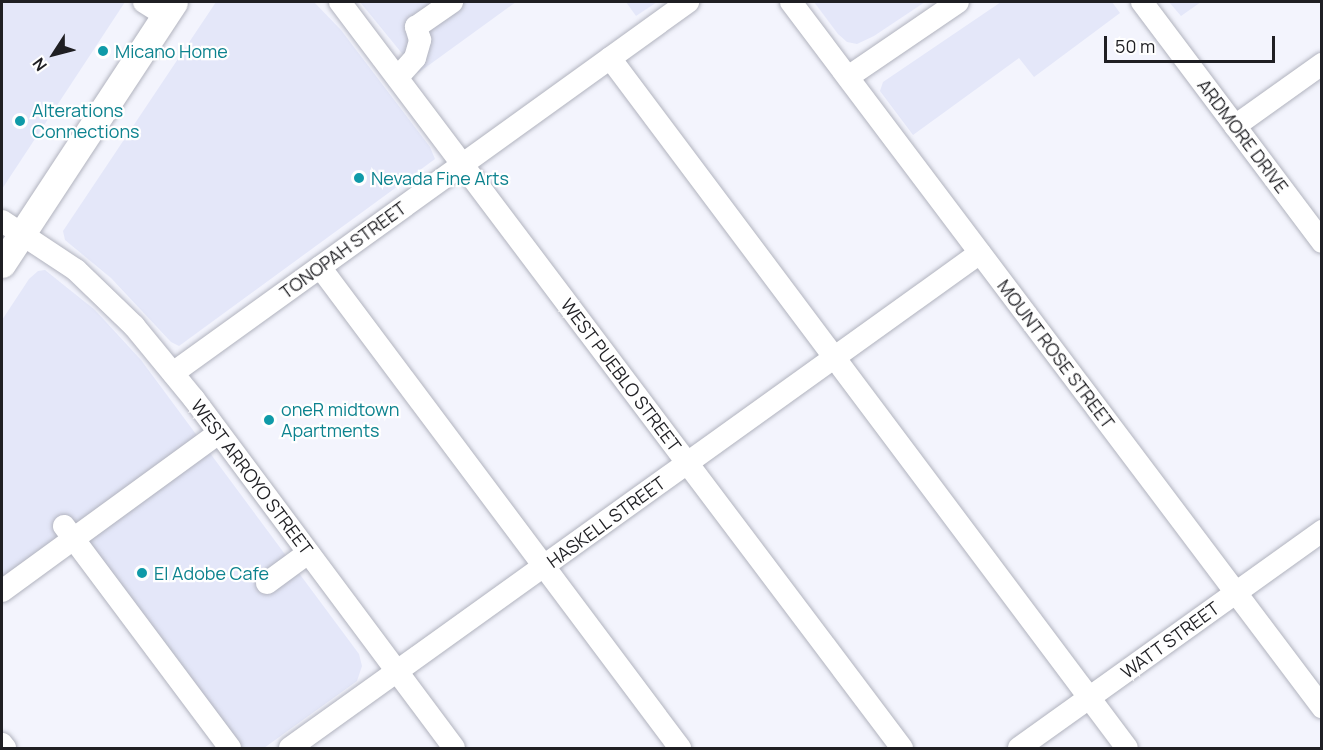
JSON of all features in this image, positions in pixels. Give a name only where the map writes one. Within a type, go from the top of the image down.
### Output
[{"type":"main road","points":[[2,264],[11,227],[161,6]]},
{"type":"street","name":"WEST PUEBLO STREET","points":[[340,2],[902,748]]},
{"type":"street","points":[[398,77],[415,58],[420,40],[416,27],[452,2]]},
{"type":"street","name":"TONOPAH STREET","points":[[173,373],[688,2]]},
{"type":"street","name":"MOUNT ROSE STREET","points":[[791,2],[1322,707]]},
{"type":"street","points":[[848,77],[958,2]]},
{"type":"street","name":"ARDMORE DRIVE","points":[[1142,2],[1322,242]]},
{"type":"street","points":[[610,58],[1127,748]]},
{"type":"street","points":[[1235,126],[1322,64]]},
{"type":"street","name":"WEST ARROYO STREET","points":[[11,227],[76,270],[107,298],[173,373],[454,748]]},
{"type":"street","name":"HASKELL STREET","points":[[290,748],[980,253]]},
{"type":"street","points":[[320,267],[542,567],[680,748]]},
{"type":"street","points":[[2,591],[69,533],[219,433]]},
{"type":"street","name":"WATT STREET","points":[[1019,748],[1322,531]]},
{"type":"street","points":[[69,533],[230,748]]},
{"type":"street","points":[[267,583],[308,553]]},
{"type":"street","points":[[2,744],[5,748]]},
{"type":"shaded area","points":[[4,2],[125,2],[2,189],[2,5]]},
{"type":"shaded area","points":[[216,2],[314,2],[341,30],[430,147],[435,159],[179,346],[171,342],[111,278],[65,240],[63,231]]},
{"type":"shaded area","points":[[360,2],[516,2],[418,73]]},
{"type":"shaded area","points":[[626,2],[657,2],[636,16]]},
{"type":"shaded area","points":[[814,2],[925,2],[874,36],[857,44],[847,42],[838,34]]},
{"type":"shaded area","points":[[1001,2],[1112,2],[1120,13],[1034,77],[1019,58],[913,135],[880,91],[883,82]]},
{"type":"shaded area","points":[[1169,2],[1201,2],[1181,16]]},
{"type":"shaded area","points":[[45,270],[95,310],[141,360],[359,654],[362,666],[357,681],[264,748],[230,748],[73,540],[2,591],[2,320],[29,279],[38,271]]},
{"type":"place","name":"Micano Home","points":[[103,51]]},
{"type":"place","name":"Alterations Connections","points":[[20,121]]},
{"type":"place","name":"Nevada Fine Arts","points":[[359,178]]},
{"type":"place","name":"oneR midtown Apartments","points":[[269,420]]},
{"type":"place","name":"El Adobe Cafe","points":[[142,573]]}]
